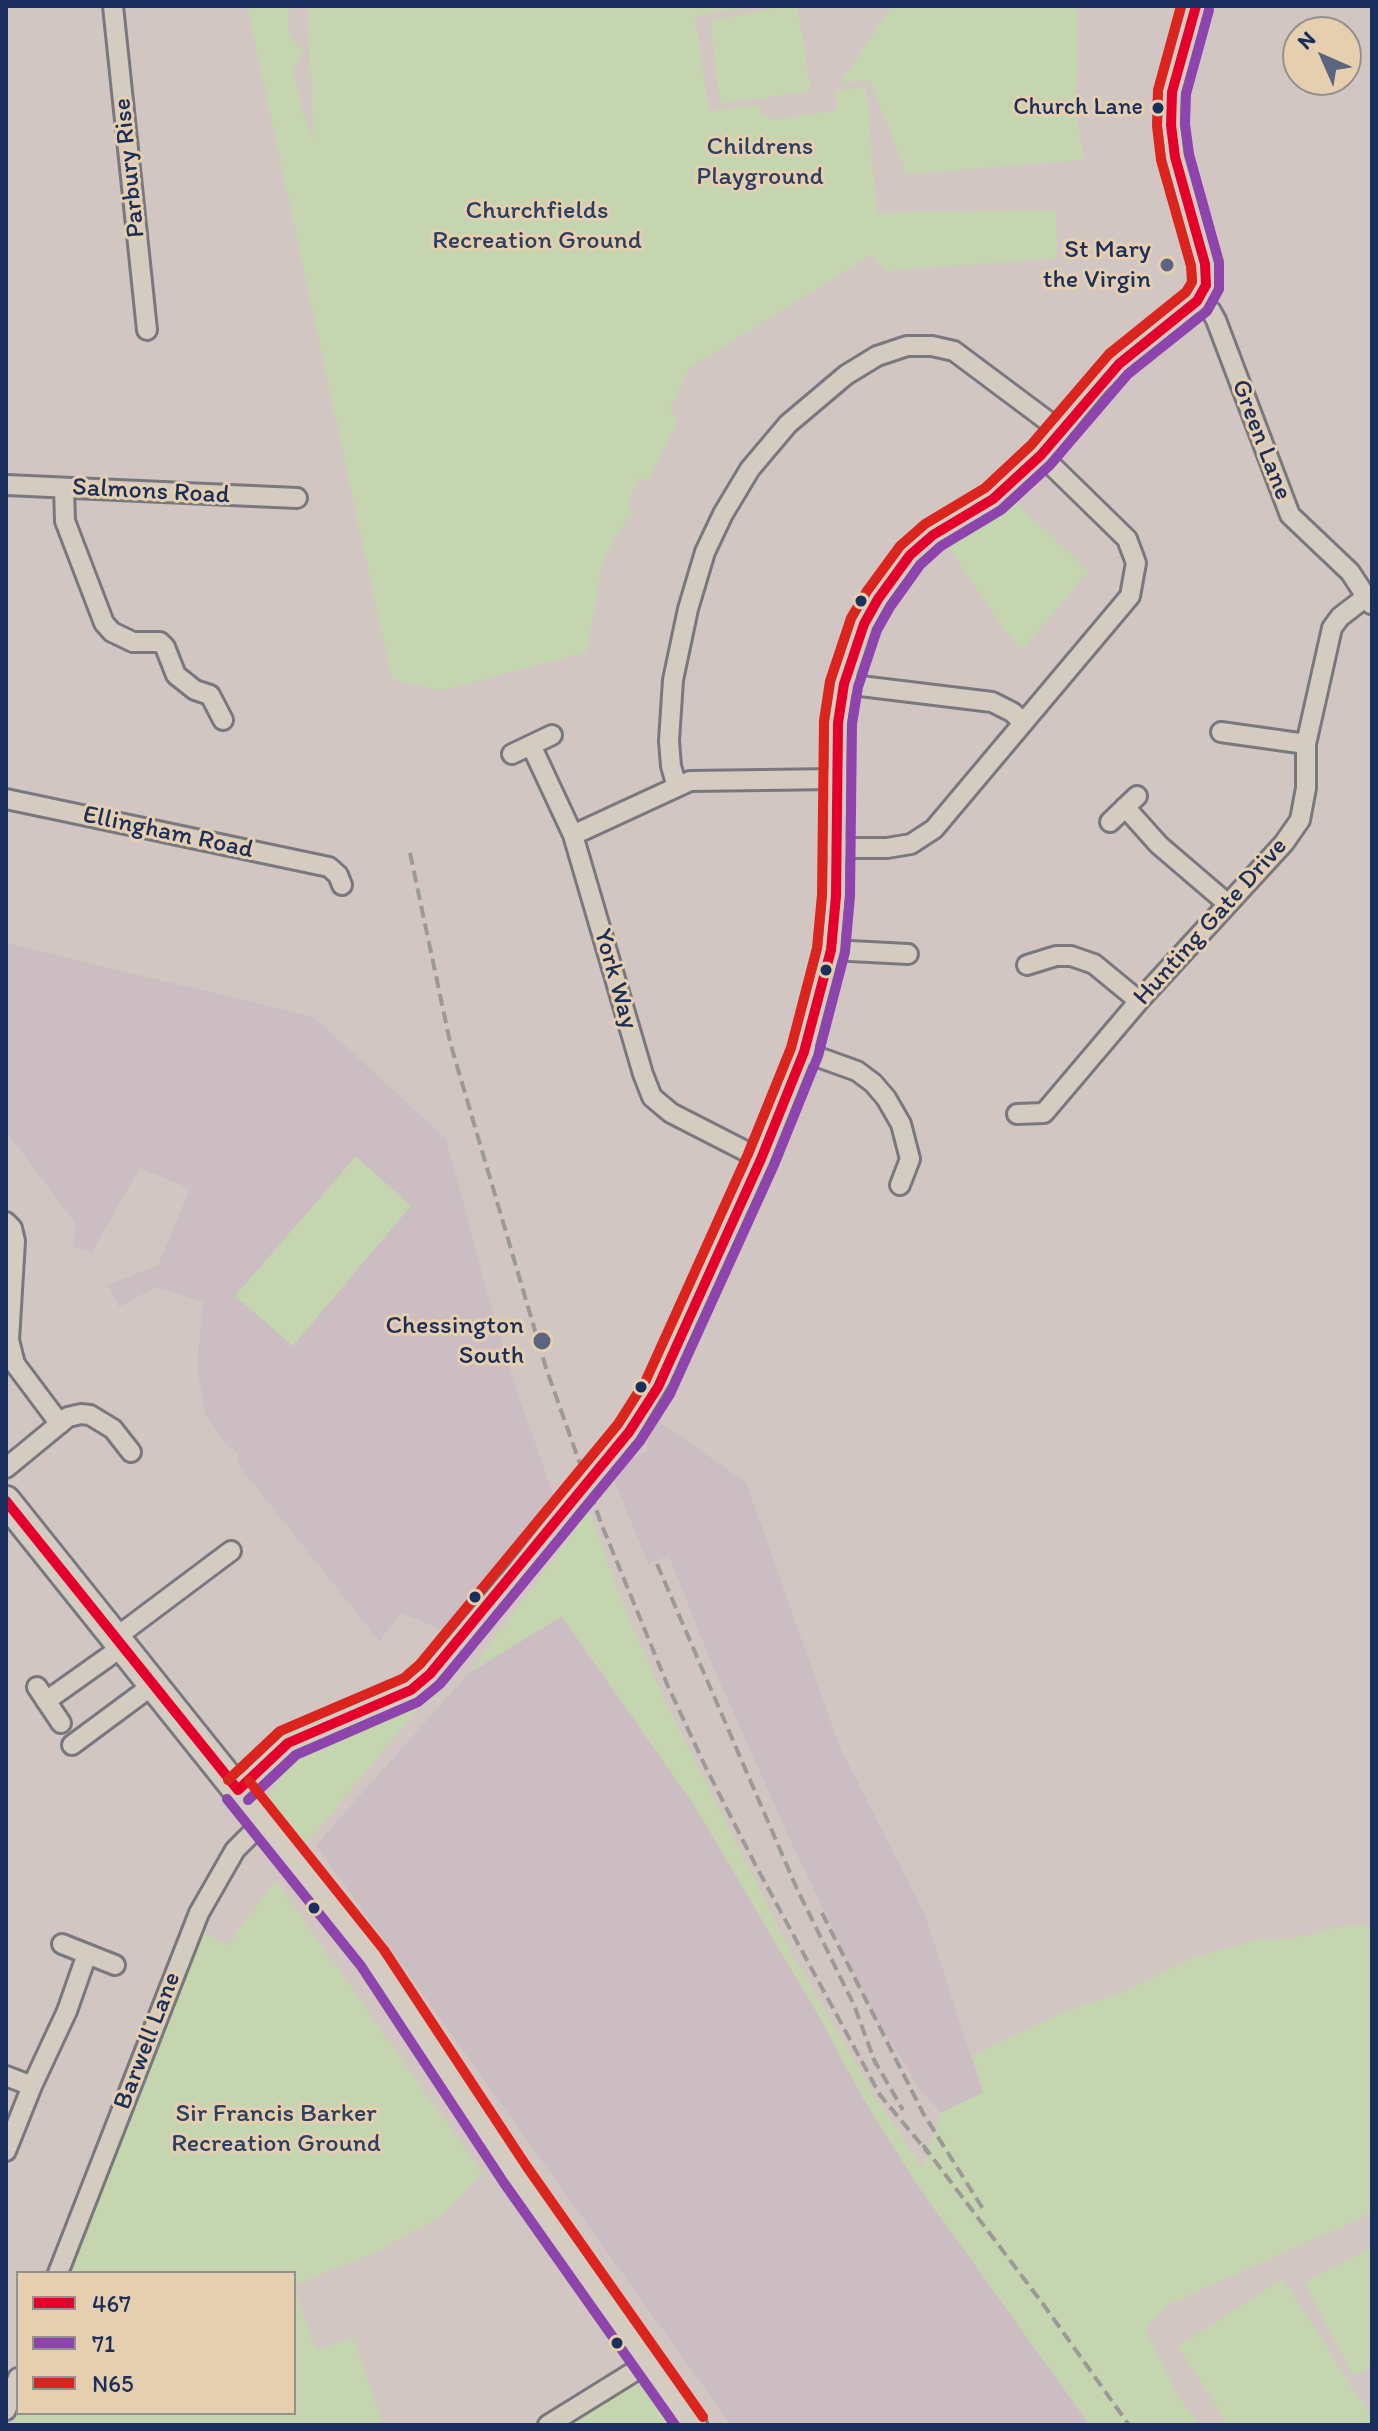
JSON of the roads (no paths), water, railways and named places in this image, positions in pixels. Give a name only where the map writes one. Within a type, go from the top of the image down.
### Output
[{"type":"highway","points":[[6,1501],[372,1958],[515,2175],[692,2425]]},
{"type":"street","name":"Parbury Rise","points":[[113,6],[147,330]]},
{"type":"street","points":[[238,1790],[288,1743],[411,1690],[430,1674],[629,1432],[658,1387],[761,1159],[804,1052],[831,950],[836,896],[838,723],[844,684],[864,624],[910,555],[933,535],[993,499],[1041,455],[1119,364],[1197,301],[1206,285],[1207,274],[1175,157],[1170,108],[1178,64],[1196,6]]},
{"type":"street","name":"Green Lane","points":[[1197,301],[1211,311],[1216,320],[1290,515],[1350,572],[1369,601]]},
{"type":"street","points":[[677,787],[669,741],[673,680],[688,609],[705,552],[750,469],[788,424],[846,375],[877,356],[907,346],[932,346],[954,351],[1061,431]]},
{"type":"street","points":[[836,848],[887,848],[911,844],[934,829],[1130,596],[1136,563],[1127,539],[1041,455]]},
{"type":"street","name":"Salmons Road","points":[[6,485],[297,498]]},
{"type":"street","points":[[64,488],[65,521],[104,623],[112,632],[133,642],[160,642],[176,675],[195,690],[210,695],[223,720]]},
{"type":"street","name":"Hunting Gate Drive","points":[[1017,1114],[1044,1113],[1139,1001],[1284,843],[1300,820],[1306,788],[1306,744],[1332,628],[1340,617],[1369,601]]},
{"type":"street","points":[[844,684],[992,702],[1012,712],[1023,722]]},
{"type":"street","points":[[1221,732],[1306,744]]},
{"type":"street","points":[[512,754],[552,735]]},
{"type":"street","name":"York Way","points":[[531,745],[573,835],[652,1097],[671,1113],[761,1159]]},
{"type":"street","points":[[573,835],[690,781],[836,779]]},
{"type":"street","name":"Ellingham Road","points":[[6,799],[329,867],[338,875],[342,885]]},
{"type":"street","points":[[1110,822],[1131,801],[1159,845],[1228,904]]},
{"type":"street","points":[[831,950],[908,954]]},
{"type":"street","points":[[1027,965],[1056,956],[1071,956],[1094,964],[1139,1001]]},
{"type":"street","points":[[804,1052],[857,1071],[873,1083],[895,1110],[907,1139],[910,1159],[900,1185]]},
{"type":"street","points":[[6,1222],[12,1228],[15,1241],[9,1340],[15,1364],[60,1424]]},
{"type":"street","points":[[6,1468],[68,1417],[90,1415],[113,1429],[131,1452]]},
{"type":"street","points":[[61,1723],[42,1694],[118,1643],[231,1551]]},
{"type":"street","points":[[72,1745],[153,1685]]},
{"type":"street","name":"Barwell Lane","points":[[59,2271],[199,1913],[235,1850],[263,1822]]},
{"type":"street","points":[[62,1944],[115,1965]]},
{"type":"street","points":[[6,2151],[67,2011],[87,1954]]},
{"type":"street","points":[[6,2076],[32,2086]]},
{"type":"street","points":[[548,2425],[648,2363]]},
{"type":"street","points":[[6,2410],[16,2383]]},
{"type":"railway","points":[[410,853],[450,1042],[546,1368],[601,1523],[667,1684],[756,1866],[880,2095],[929,2154]]},
{"type":"railway","points":[[657,1564],[797,1889],[854,2005],[876,2065]]},
{"type":"railway","points":[[822,1913],[923,2113],[983,2209]]},
{"type":"railway","points":[[873,2058],[903,2110]]},
{"type":"railway","points":[[923,2145],[1043,2304],[1129,2425]]},
{"type":"place","name":"Church Lane","points":[[1158,108]]},
{"type":"place","name":"St Mary the Virgin","points":[[1167,265]]},
{"type":"place","name":"Chessington South","points":[[542,1341]]},
{"type":"park label","name":"Childrens Playground","points":[[760,162]]},
{"type":"park label","name":"Churchfields Recreation Ground","points":[[537,226]]},
{"type":"park label","name":"Sir Francis Barker Recreation Ground","points":[[276,2129]]}]
